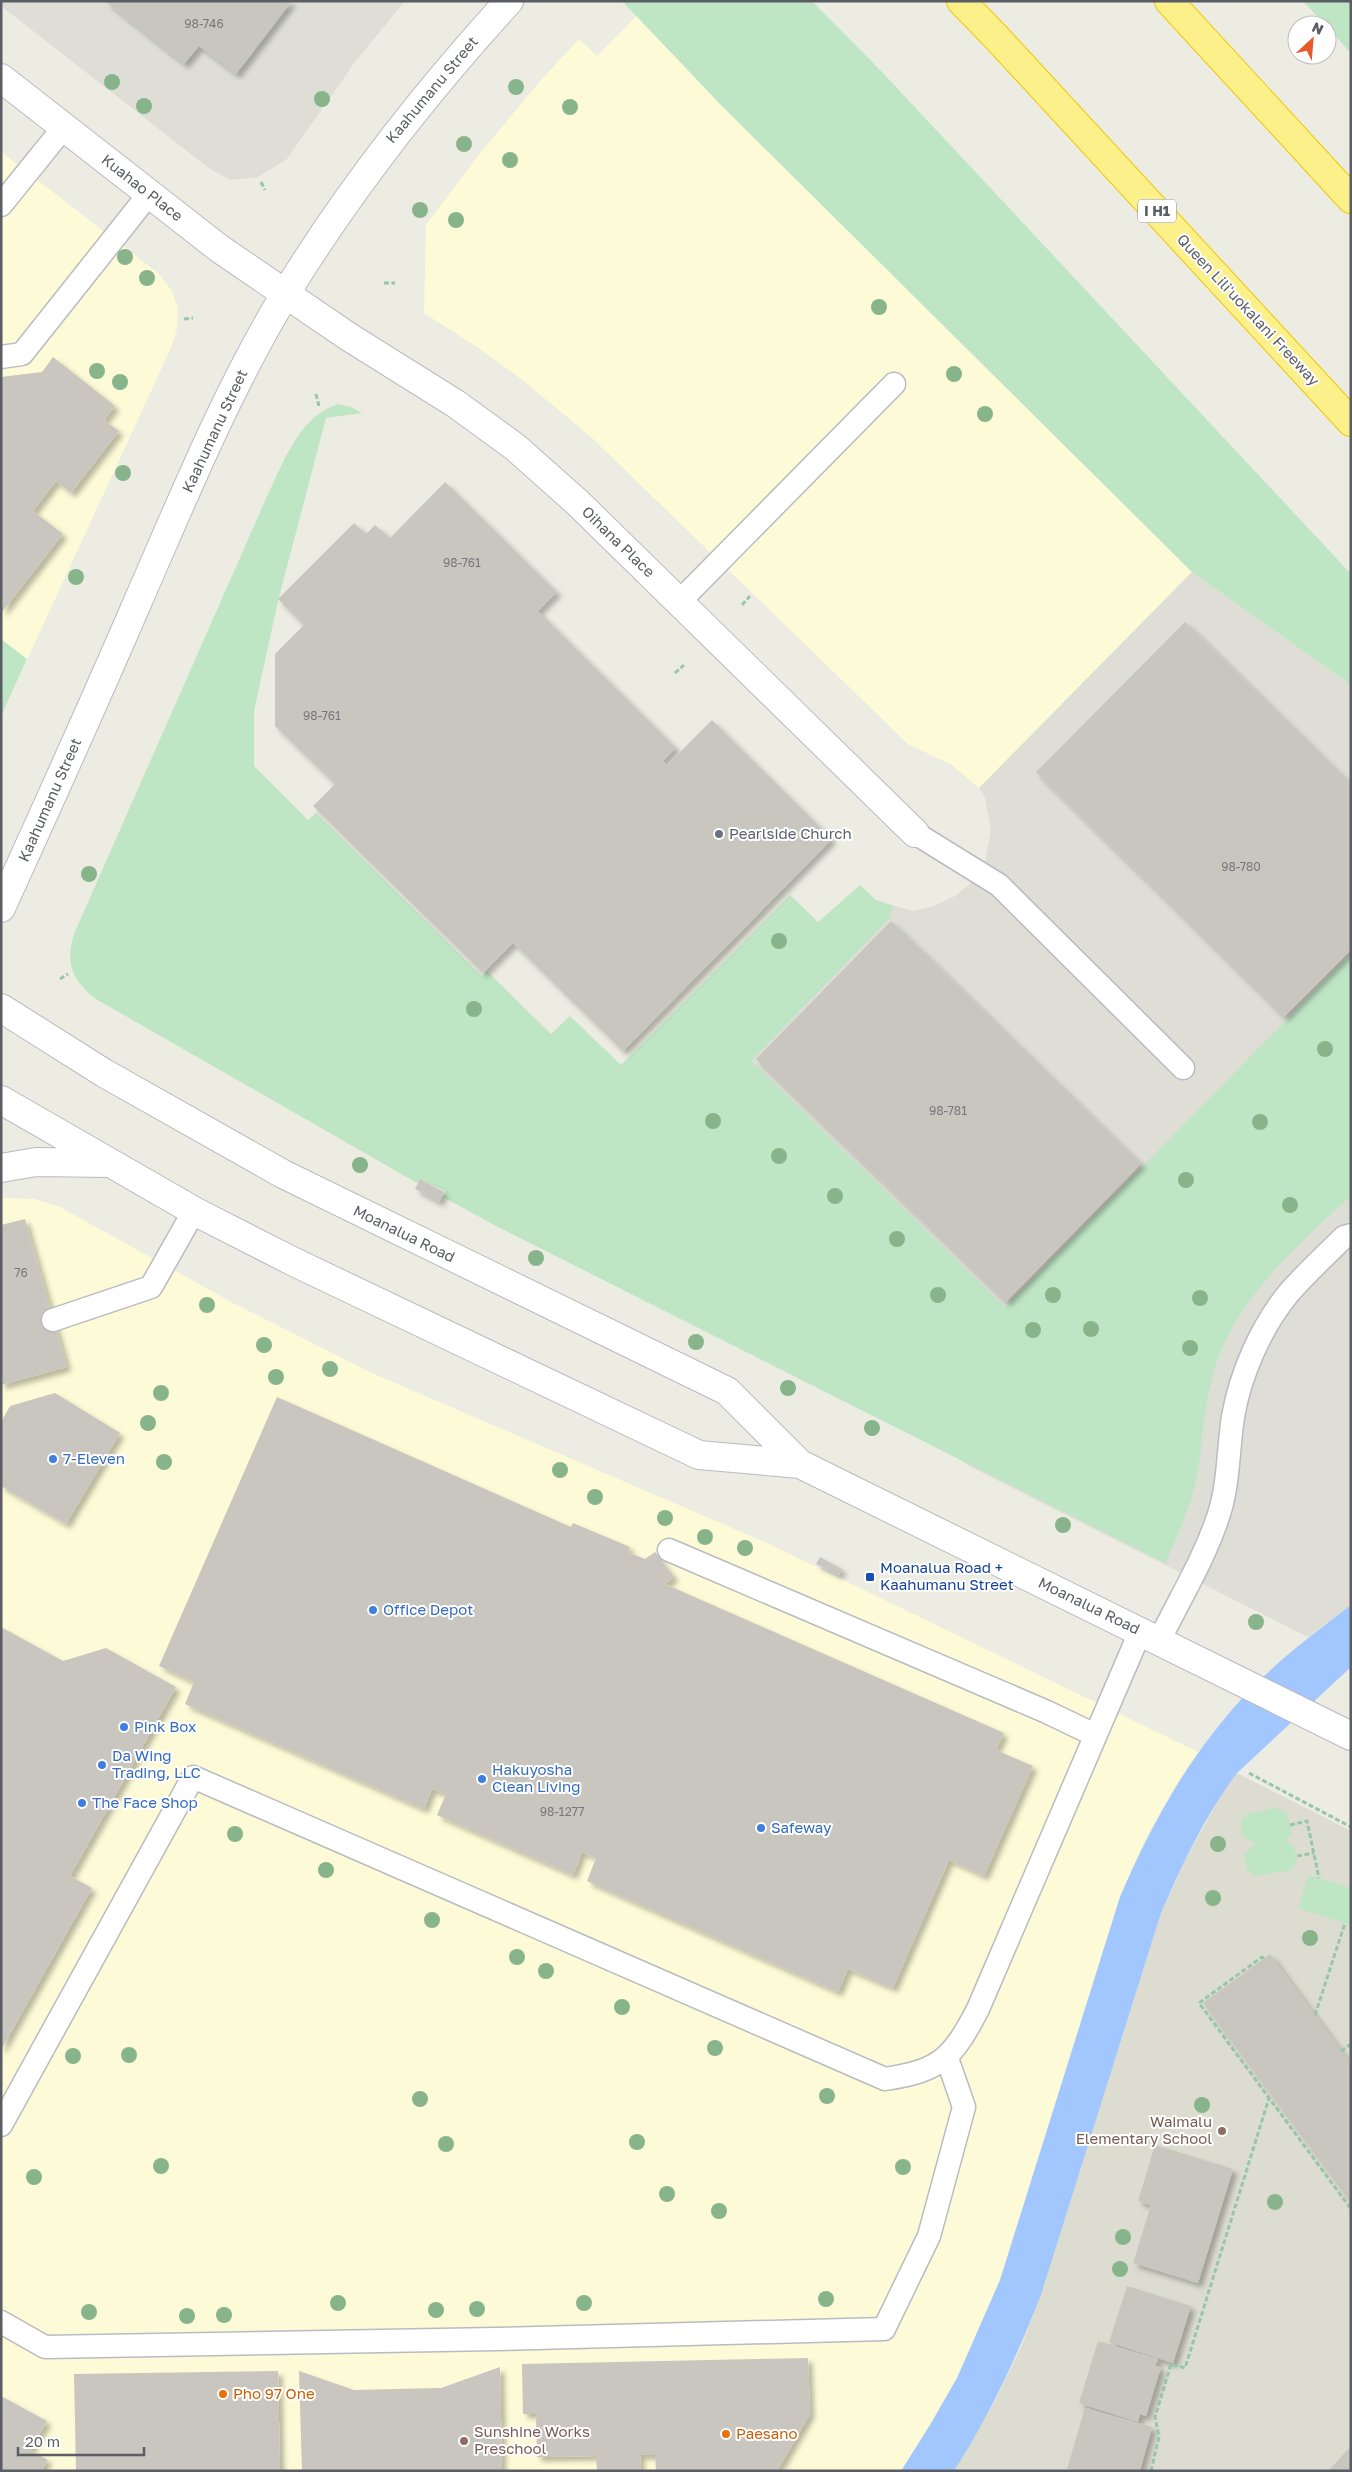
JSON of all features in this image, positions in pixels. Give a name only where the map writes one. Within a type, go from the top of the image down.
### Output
[{"type":"highway","name":"Queen Liliʻuokalani Freeway","points":[[961,1],[1003,44],[1351,422]]},
{"type":"highway","points":[[1169,1],[1351,199]]},
{"type":"main road","name":"Kaahumanu Street","points":[[1,908],[217,423],[286,294],[335,217],[407,117],[509,1]]},
{"type":"main road","name":"Kuahao Place","points":[[1,78],[220,249],[286,294]]},
{"type":"main road","name":"Oihana Place","points":[[286,294],[349,337],[490,427],[578,503],[915,833]]},
{"type":"main road","name":"Moanalua Road","points":[[1,1008],[104,1073],[283,1174],[727,1391],[800,1464],[1351,1736]]},
{"type":"main road","name":"Moanalua Road","points":[[1,1100],[194,1211],[344,1286],[699,1455],[800,1464]]},
{"type":"main road","points":[[1,1168],[36,1162],[109,1163]]},
{"type":"lane","points":[[1,205],[64,127]]},
{"type":"lane","points":[[1,357],[22,354],[149,194]]},
{"type":"lane","points":[[679,602],[894,384]]},
{"type":"lane","points":[[915,833],[999,885],[1183,1068]]},
{"type":"lane","points":[[53,1320],[151,1287],[194,1211]]},
{"type":"lane","points":[[1,2125],[193,1777],[885,2078],[914,2075],[947,2058],[964,2037],[978,2009],[1095,1735],[1219,1515],[1227,1476],[1234,1416],[1243,1380],[1270,1320],[1288,1294],[1344,1237],[1351,1236]]},
{"type":"lane","points":[[669,1550],[1047,1712],[1095,1735]]},
{"type":"lane","points":[[1,2322],[45,2347],[496,2339],[884,2329],[929,2236],[964,2107],[947,2058]]},
{"type":"path","points":[[261,182],[265,190]]},
{"type":"path","points":[[384,283],[395,283]]},
{"type":"path","points":[[184,319],[193,318]]},
{"type":"path","points":[[316,394],[319,406]]},
{"type":"path","points":[[742,605],[750,596]]},
{"type":"path","points":[[675,674],[684,665]]},
{"type":"path","points":[[60,979],[68,974]]},
{"type":"path","points":[[1249,1773],[1351,1827]]},
{"type":"path","points":[[1290,1825],[1307,1821],[1319,1878]]},
{"type":"path","points":[[1297,1856],[1314,1853]]},
{"type":"path","points":[[1315,2015],[1345,1923]]},
{"type":"path","points":[[1264,1958],[1262,1957],[1199,2003],[1351,2209]]},
{"type":"path","points":[[1341,2051],[1351,2044]]},
{"type":"path","points":[[1151,2471],[1159,2436],[1155,2417],[1168,2373],[1171,2364],[1185,2368],[1269,2098]]},
{"type":"shaded area","points":[[1,1],[405,1],[355,62],[287,159],[258,177],[231,180],[210,169],[1,6]]},
{"type":"shaded area","points":[[637,16],[721,105],[1192,572],[979,788],[952,765],[908,744],[591,437],[525,382],[477,347],[424,313],[426,225],[481,152],[541,80],[579,39],[597,56]]},
{"type":"shaded area","points":[[1,152],[158,273],[172,291],[178,308],[177,329],[171,348],[1,716]]},
{"type":"shaded area","points":[[1192,572],[1351,685],[1351,1605],[1308,1637],[967,1465],[605,1173],[876,900],[912,911],[931,907],[955,896],[974,881],[985,861],[991,830],[985,798],[979,788]]},
{"type":"shaded area","points":[[1,1198],[34,1199],[60,1207],[235,1304],[372,1373],[767,1543],[1198,1752],[1176,1785],[1145,1840],[1120,1897],[1000,2280],[980,2330],[957,2378],[901,2471],[1,2471]]},
{"type":"shaded area","name":"Waimalu Elementary School","points":[[1237,1773],[1351,1831],[1351,2471],[954,2471],[996,2399],[1021,2347],[1041,2295],[1161,1913],[1185,1860],[1224,1790]]},
{"type":"green space","points":[[622,1],[812,1],[882,72],[1351,574],[1351,685],[1192,572],[721,105]]},
{"type":"green space","points":[[1303,1],[1351,1],[1351,53],[1337,38],[1337,15],[1316,15]]},
{"type":"green space","points":[[338,404],[351,407],[362,413],[326,418],[278,601],[254,711],[254,766],[308,820],[316,813],[482,976],[487,971],[551,1034],[570,1016],[621,1065],[790,895],[818,922],[860,885],[876,900],[893,906],[889,919],[751,1061],[1005,1307],[1351,954],[1351,1196],[1309,1234],[1269,1276],[1251,1298],[1223,1347],[1210,1386],[1198,1471],[1189,1507],[1165,1563],[494,1225],[443,1197],[445,1191],[420,1179],[417,1183],[96,999],[76,978],[70,954],[74,934],[265,501],[285,458],[302,431],[312,419],[324,410]]},
{"type":"green space","points":[[1,639],[27,659],[1,716]]},
{"type":"green space","points":[[1275,1808],[1286,1812],[1292,1832],[1286,1841],[1294,1846],[1297,1861],[1291,1870],[1255,1876],[1247,1869],[1244,1855],[1255,1843],[1243,1837],[1241,1822],[1246,1814]]},
{"type":"green space","points":[[1309,1875],[1351,1888],[1351,1925],[1298,1908]]},
{"type":"water","points":[[1351,1605],[1351,1667],[1237,1773],[1204,1823],[1169,1895],[1161,1913],[1041,2295],[991,2407],[954,2471],[901,2471],[957,2378],[1000,2280],[1120,1897],[1146,1840],[1176,1786],[1231,1711],[1275,1666]]},
{"type":"building","points":[[105,1],[292,1],[236,74],[199,46],[184,64]]},
{"type":"building","points":[[53,357],[115,406],[104,420],[119,431],[71,493],[56,481],[33,511],[63,534],[2,612],[1,377],[42,372]]},
{"type":"building","points":[[445,482],[557,592],[538,611],[676,748],[663,761],[667,765],[712,720],[832,839],[623,1051],[513,943],[483,973],[313,806],[335,784],[275,726],[275,654],[304,625],[278,599],[354,523],[366,534],[375,525],[390,538]]},
{"type":"building","points":[[1185,622],[1351,784],[1351,950],[1284,1017],[1036,772]]},
{"type":"building","points":[[891,921],[1141,1164],[1006,1302],[756,1059]]},
{"type":"building","points":[[420,1179],[444,1192],[439,1202],[415,1189]]},
{"type":"building","points":[[25,1219],[67,1367],[1,1385],[1,1225]]},
{"type":"building","name":"7-Eleven","points":[[55,1393],[120,1433],[66,1524],[1,1486],[1,1422],[10,1406]]},
{"type":"building","points":[[277,1397],[571,1527],[573,1523],[630,1547],[628,1552],[645,1559],[655,1552],[674,1577],[665,1584],[1004,1733],[996,1750],[1033,1766],[984,1876],[949,1860],[893,1988],[848,1969],[838,1992],[587,1881],[596,1858],[582,1852],[573,1875],[437,1815],[446,1794],[432,1789],[424,1809],[185,1704],[194,1682],[159,1666]]},
{"type":"building","points":[[820,1557],[842,1569],[839,1575],[816,1564]]},
{"type":"building","points":[[1,1627],[63,1661],[106,1648],[176,1687],[70,1876],[92,1888],[1,2050]]},
{"type":"building","points":[[1270,1954],[1351,2064],[1351,2203],[1203,2003]]},
{"type":"building","points":[[1155,2145],[1233,2169],[1198,2283],[1133,2263],[1151,2205],[1138,2201]]},
{"type":"building","points":[[1127,2286],[1191,2306],[1173,2363],[1109,2342]]},
{"type":"building","points":[[1098,2341],[1158,2359],[1155,2366],[1161,2367],[1146,2416],[1140,2414],[1138,2422],[1079,2403]]},
{"type":"building","points":[[808,2358],[810,2414],[777,2471],[656,2471],[655,2455],[640,2455],[641,2471],[597,2471],[596,2456],[537,2457],[536,2414],[523,2414],[522,2364]]},
{"type":"building","points":[[500,2367],[502,2471],[302,2471],[299,2371],[354,2390],[441,2388]]},
{"type":"building","points":[[278,2371],[280,2471],[76,2471],[74,2374]]},
{"type":"building","points":[[1,2396],[47,2421],[30,2450],[48,2460],[41,2471],[1,2471]]},
{"type":"building","points":[[1085,2408],[1152,2427],[1140,2471],[1067,2469]]},
{"type":"building","points":[[1351,2446],[1351,2471],[1332,2471],[1330,2469]]},
{"type":"place","name":"Pearlside Church","points":[[719,834]]},
{"type":"place","name":"7-Eleven","points":[[53,1459]]},
{"type":"place","name":"Moanalua Road + Kaahumanu Street","points":[[870,1577]]},
{"type":"place","name":"Office Depot","points":[[373,1610]]},
{"type":"place","name":"Pink Box","points":[[124,1727]]},
{"type":"place","name":"Da Wing Trading, LLC","points":[[102,1765]]},
{"type":"place","name":"Hakuyosha Clean Living","points":[[482,1779]]},
{"type":"place","name":"The Face Shop","points":[[82,1803]]},
{"type":"place","name":"Safeway","points":[[761,1828]]},
{"type":"place","name":"Waimalu Elementary School","points":[[1222,2131]]},
{"type":"place","name":"Pho 97 One","points":[[223,2394]]},
{"type":"place","name":"Paesano","points":[[726,2434]]},
{"type":"place","name":"Sunshine Works Preschool","points":[[464,2441]]}]
